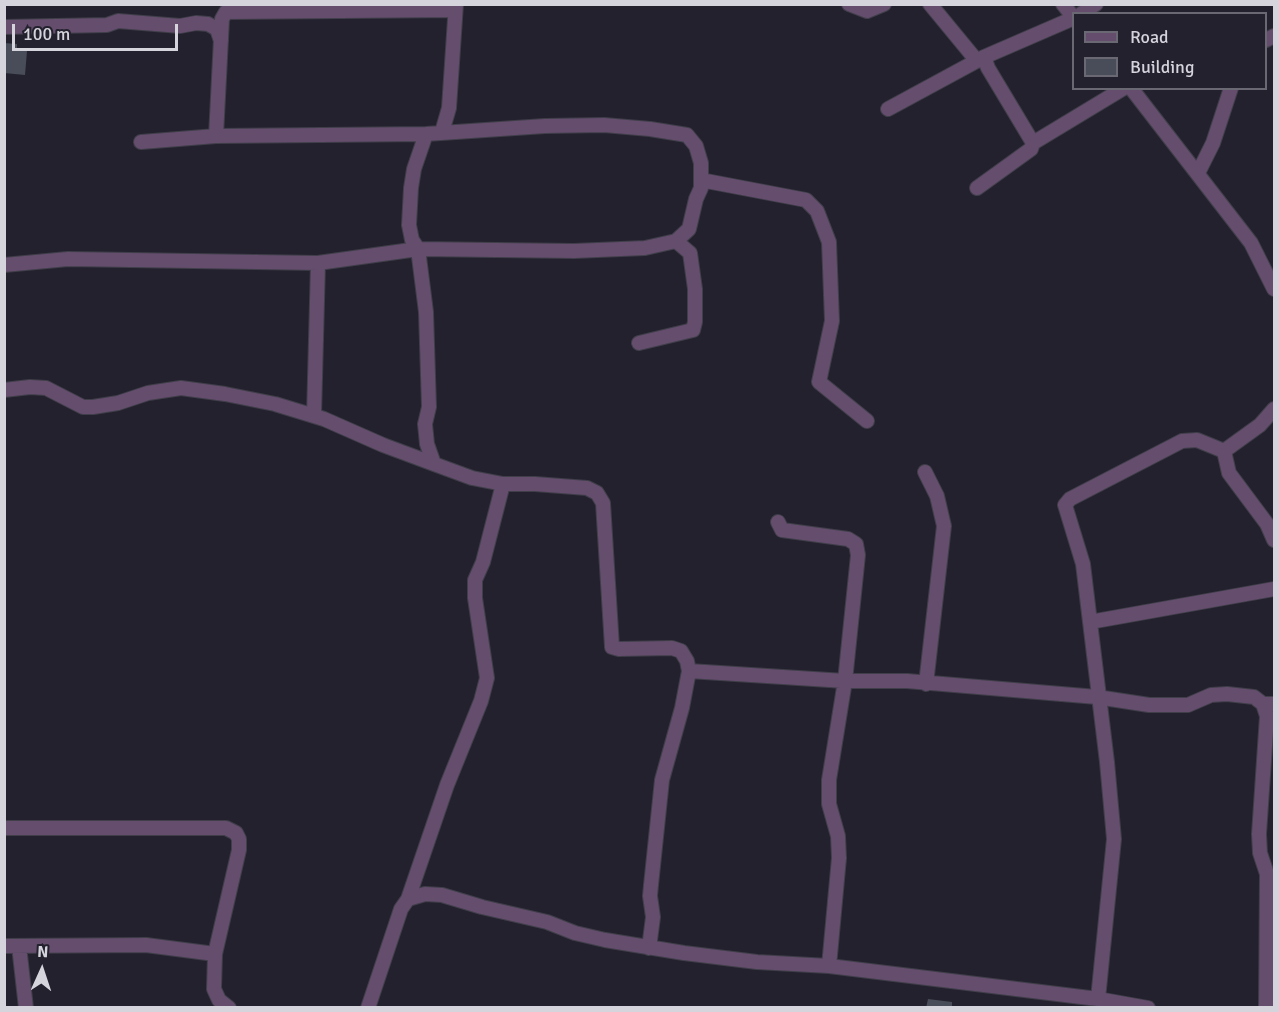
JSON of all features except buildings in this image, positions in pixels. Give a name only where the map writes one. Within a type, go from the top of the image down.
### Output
[{"type":"street","points":[[849,4],[867,11],[884,4]]},
{"type":"street","points":[[930,4],[988,68],[1033,143]]},
{"type":"street","points":[[1083,12],[1096,4]]},
{"type":"street","points":[[216,136],[220,40],[222,19],[226,12],[455,7],[449,108],[442,132]]},
{"type":"street","points":[[888,110],[981,59],[1072,18]]},
{"type":"street","points":[[4,27],[107,25],[117,21],[180,26],[196,23],[208,24],[217,29],[220,40]]},
{"type":"street","points":[[977,188],[1031,149],[1033,143],[1121,90]]},
{"type":"street","points":[[1133,90],[1251,243],[1275,289]]},
{"type":"street","points":[[1198,173],[1213,143],[1230,90]]},
{"type":"street","points":[[141,142],[216,136],[426,134],[545,126],[604,125],[687,135],[696,146],[701,180],[701,188],[689,229],[695,289],[695,322],[693,330],[639,343]]},
{"type":"street","points":[[426,134],[414,169],[409,225],[412,240],[418,249],[426,312],[429,407],[425,424],[427,444],[434,464]]},
{"type":"street","points":[[701,180],[806,200],[817,211],[829,242],[832,321],[819,382],[867,422]]},
{"type":"street","points":[[4,265],[68,260],[318,263],[418,249],[645,248],[676,241],[689,229]]},
{"type":"street","points":[[676,241],[690,253]]},
{"type":"street","points":[[314,416],[318,263]]},
{"type":"street","points":[[4,390],[46,388],[82,407],[93,407],[148,393],[181,388],[225,394],[265,402],[314,416],[472,478],[503,484],[587,488],[597,493],[603,503],[612,647],[619,649],[672,648],[681,651],[687,661],[689,671],[682,708],[662,780],[650,896],[653,917],[649,948]]},
{"type":"street","points":[[1224,451],[1260,425],[1275,409]]},
{"type":"street","points":[[1098,999],[1114,840],[1105,742],[1097,697],[1083,564],[1065,505],[1070,499],[1182,441],[1197,440],[1224,451]]},
{"type":"street","points":[[1224,451],[1229,473],[1267,524],[1275,540]]},
{"type":"street","points":[[926,472],[937,496],[944,526],[926,684]]},
{"type":"street","points":[[368,1008],[401,909],[408,899],[447,785],[481,701],[487,678],[475,598],[475,580],[483,562],[503,484]]},
{"type":"street","points":[[778,522],[782,530],[848,539],[856,544],[858,555],[845,681],[829,780],[829,804],[838,836],[829,966]]},
{"type":"street","points":[[1089,622],[1275,589]]},
{"type":"street","points":[[689,671],[845,681],[907,681],[1097,697],[1149,705],[1188,705],[1212,695],[1227,694],[1254,697],[1269,704],[1259,834],[1260,852],[1271,875],[1266,1008]]},
{"type":"street","points":[[4,828],[226,828],[236,833],[240,839],[240,850],[215,954],[214,989],[222,1005]]},
{"type":"street","points":[[408,899],[425,894],[442,895],[547,922],[585,935],[649,948],[757,962],[829,966],[1098,999],[1148,1008]]},
{"type":"street","points":[[4,946],[146,945],[215,954]]},
{"type":"street","points":[[20,946],[26,1008]]}]
